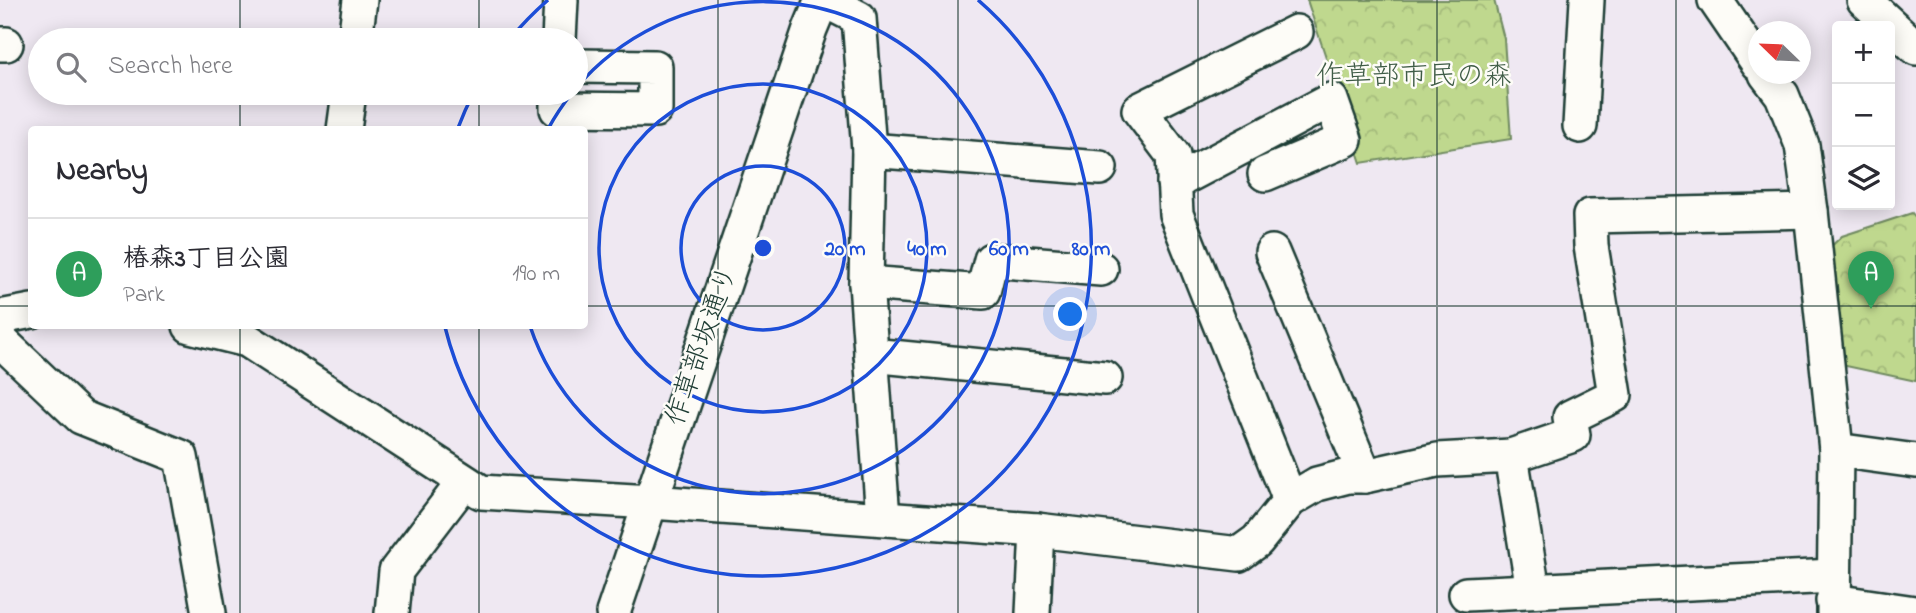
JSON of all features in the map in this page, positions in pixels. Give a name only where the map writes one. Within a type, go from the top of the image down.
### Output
[{"type":"street","points":[[356,28],[360,0]]},
{"type":"street","points":[[560,28],[561,0]]},
{"type":"street","points":[[823,0],[859,18],[869,150],[866,283],[883,518]]},
{"type":"street","name":"作草部坂通り","points":[[613,613],[810,29],[823,0]]},
{"type":"street","points":[[1580,126],[1587,0]]},
{"type":"street","points":[[1714,0],[1748,47]]},
{"type":"street","points":[[1864,0],[1916,47]]},
{"type":"street","points":[[1290,500],[1176,214],[1173,155],[1139,110],[1296,32]]},
{"type":"street","points":[[557,105],[557,109],[655,110],[655,68],[588,66]]},
{"type":"street","points":[[1774,84],[1782,95],[1802,145],[1811,211],[1836,450],[1834,597]]},
{"type":"street","points":[[1174,183],[1331,100],[1345,140],[1265,174]]},
{"type":"street","points":[[345,126],[347,105]]},
{"type":"street","points":[[869,150],[1100,168]]},
{"type":"street","points":[[221,329],[252,332],[481,492],[1037,530],[1239,554],[1257,541],[1290,500],[1317,484],[1437,460],[1511,456],[1573,435],[1570,417],[1615,395],[1591,246],[1590,216],[1811,211]]},
{"type":"street","points":[[1272,252],[1365,476]]},
{"type":"street","points":[[866,283],[983,292],[991,260],[1101,269]]},
{"type":"street","points":[[0,317],[28,312]]},
{"type":"street","points":[[0,340],[81,417],[181,457],[209,613]]},
{"type":"street","points":[[871,355],[1105,378]]},
{"type":"street","points":[[1836,450],[1916,461]]},
{"type":"street","points":[[1511,456],[1533,590]]},
{"type":"street","points":[[392,613],[396,571],[464,482]]},
{"type":"street","points":[[1033,613],[1037,530]]},
{"type":"street","points":[[1466,593],[1533,590],[1834,597],[1915,613]]},
{"type":"green space","name":"作草部市民の森","points":[[1307,0],[1494,0],[1504,39],[1511,139],[1361,163]]},
{"type":"green space","points":[[1912,213],[1916,218],[1916,381],[1832,363],[1821,256],[1842,236]]},
{"type":"place","name":"椿森3丁目公園","points":[[1871,309]]}]
